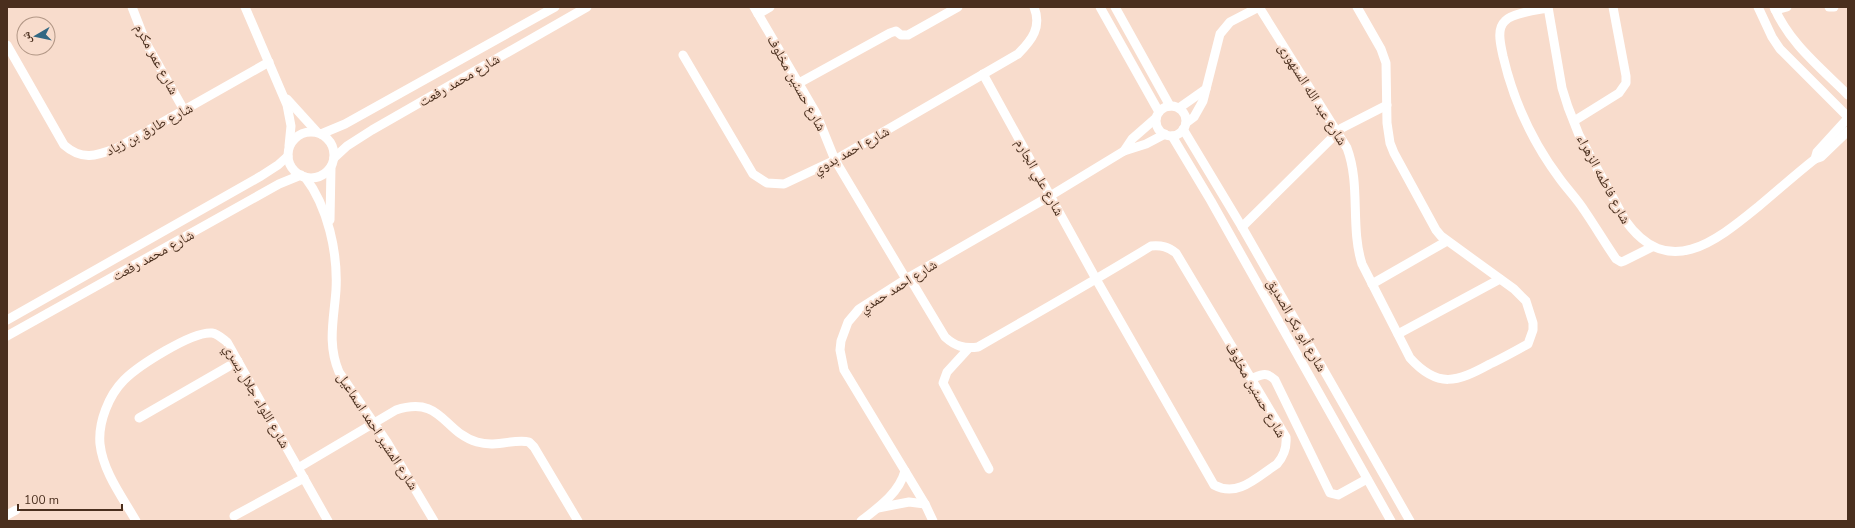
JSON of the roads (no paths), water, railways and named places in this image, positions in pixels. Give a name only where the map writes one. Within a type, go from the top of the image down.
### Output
[{"type":"street","name":"شارع عمر مكرم","points":[[132,7],[146,43],[184,110]]},
{"type":"street","points":[[245,7],[287,105],[291,126],[288,156],[293,169],[303,176],[320,176],[331,167],[334,158],[332,144],[299,114],[282,92]]},
{"type":"street","name":"شارع محمد رفعت","points":[[319,133],[345,124],[555,7]]},
{"type":"street","name":"شارع محمد رفعت","points":[[334,158],[347,146],[372,130],[587,7]]},
{"type":"street","points":[[756,10],[770,7]]},
{"type":"street","points":[[799,83],[890,33],[896,31],[901,35],[908,35],[958,7]]},
{"type":"street","name":"شارع احمد بدوي","points":[[683,56],[753,174],[759,180],[776,185],[784,184],[835,160],[1018,54],[1027,45],[1036,31],[1038,23],[1034,7]]},
{"type":"street","points":[[1100,7],[1158,115],[1159,129],[1169,135],[1178,134],[1194,117],[1200,108],[1218,42],[1224,28],[1230,22],[1259,7]]},
{"type":"street","points":[[1115,7],[1174,107],[1185,115],[1184,126]]},
{"type":"street","name":"شارع عبد الله السنهورى","points":[[1259,7],[1338,132],[1350,157],[1358,251],[1372,284],[1410,358],[1418,367],[1441,379],[1454,380],[1466,377],[1528,344],[1533,330],[1533,324],[1526,301],[1514,289],[1447,241],[1436,230],[1394,153],[1388,133],[1387,70],[1384,56],[1357,7]]},
{"type":"street","points":[[1548,7],[1510,17],[1504,21],[1500,28],[1506,72],[1518,102],[1543,154],[1559,178],[1584,210],[1616,259],[1621,262],[1624,261],[1652,247]]},
{"type":"street","name":"شارع فاطمه الزهراء","points":[[1548,7],[1562,88],[1574,121],[1604,183],[1625,220],[1632,231],[1652,247],[1665,251],[1686,251],[1701,247],[1712,241],[1732,228],[1815,158],[1824,154],[1848,131]]},
{"type":"street","points":[[1574,121],[1619,93],[1626,83],[1613,7]]},
{"type":"street","points":[[1758,7],[1772,37],[1780,49],[1848,117]]},
{"type":"street","points":[[1787,7],[1774,8],[1793,40],[1848,95]]},
{"type":"street","points":[[1828,7],[1834,7]]},
{"type":"street","name":"شارع حسنين مخلوف","points":[[756,10],[799,83],[822,126],[835,160],[907,278],[945,336],[956,345],[969,348],[978,347],[1151,246],[1160,245],[1169,248],[1176,253],[1286,437],[1285,452],[1277,464],[1239,489],[1230,490],[1214,486],[1096,279]]},
{"type":"street","name":"شارع طارق بن زياد","points":[[7,45],[64,146],[71,152],[80,156],[102,154],[117,148],[269,62]]},
{"type":"street","name":"شارع علي الجارم","points":[[983,74],[1096,279]]},
{"type":"street","points":[[1158,115],[1164,108],[1174,107],[1206,89]]},
{"type":"street","points":[[1242,227],[1342,128],[1387,104]]},
{"type":"street","name":"شارع احمد حمدي","points":[[1124,151],[1132,139],[1158,115]]},
{"type":"street","name":"شارع فاطمه الزهراء","points":[[1815,158],[1819,149],[1848,117]]},
{"type":"street","name":"شارع أبو بكر الصديق","points":[[1184,126],[1410,521]]},
{"type":"street","points":[[289,146],[294,138],[302,133],[319,133]]},
{"type":"street","name":"شارع احمد حمدي","points":[[933,521],[925,504],[844,370],[840,350],[844,331],[854,314],[859,309],[907,278],[1050,196],[1124,151],[1169,135]]},
{"type":"street","name":"شارع أبو بكر الصديق","points":[[1169,135],[1211,200],[1391,521]]},
{"type":"street","name":"شارع محمد رفعت","points":[[7,320],[261,176],[278,165],[288,156]]},
{"type":"street","name":"شارع المشير احمد اسماعيل","points":[[331,167],[329,206],[331,242],[336,282],[332,335],[334,360],[339,372],[375,423],[434,521]]},
{"type":"street","name":"شارع محمد رفعت","points":[[7,336],[279,184],[303,176]]},
{"type":"street","name":"شارع المشير احمد اسماعيل","points":[[303,176],[316,192],[323,210],[331,242]]},
{"type":"street","points":[[1372,284],[1447,241]]},
{"type":"street","points":[[1398,334],[1500,279]]},
{"type":"street","name":"شارع اللواء جلال يسري","points":[[136,521],[104,462],[100,444],[102,424],[109,401],[124,380],[145,364],[193,336],[212,333],[227,342],[328,521]]},
{"type":"street","points":[[969,348],[947,372],[943,383],[989,469]]},
{"type":"street","points":[[140,418],[238,361]]},
{"type":"street","points":[[1251,380],[1265,374],[1269,374],[1275,380],[1330,493],[1338,495],[1367,479]]},
{"type":"street","points":[[298,468],[396,410],[417,406],[437,413],[465,437],[475,442],[495,445],[529,442],[534,447],[578,521]]},
{"type":"street","points":[[861,521],[878,508],[898,488],[905,471]]},
{"type":"street","points":[[234,516],[304,478]]},
{"type":"street","points":[[878,508],[902,503],[925,504]]},
{"type":"street","points":[[7,515],[16,510]]}]
